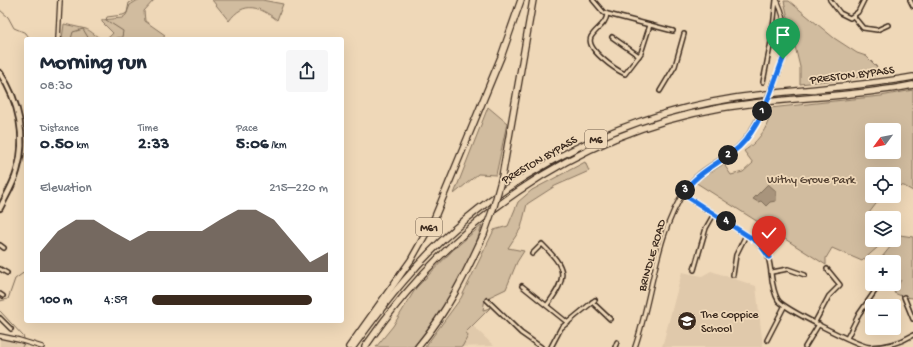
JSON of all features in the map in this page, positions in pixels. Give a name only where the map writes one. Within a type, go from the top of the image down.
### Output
[{"type":"highway","name":"M61","points":[[349,347],[411,260],[434,220],[501,57],[521,0]]},
{"type":"highway","points":[[418,347],[435,326],[460,286],[484,234],[494,206],[502,177],[533,0]]},
{"type":"highway","name":"PRESTON BYPASS","points":[[354,347],[403,282],[454,230],[525,177],[582,145],[640,122],[697,105],[762,94],[847,87],[913,77]]},
{"type":"highway","name":"PRESTON BYPASS","points":[[365,347],[387,315],[429,266],[448,247],[492,209],[544,174],[574,158],[649,127],[718,109],[771,101],[878,91],[913,85]]},
{"type":"main road","points":[[0,74],[14,96],[23,138],[17,171],[0,208]]},
{"type":"street","points":[[58,37],[60,0]]},
{"type":"street","points":[[593,0],[602,11],[607,14],[673,31]]},
{"type":"street","name":"BRINDLE ROAD","points":[[635,347],[665,233],[683,194],[689,184],[741,144],[752,132],[778,74],[786,46],[787,29],[783,15],[776,0]]},
{"type":"street","name":"BRINDLE ROAD","points":[[763,82],[776,0]]},
{"type":"street","points":[[830,0],[840,13],[850,18],[854,17],[864,28],[877,30],[888,26]]},
{"type":"street","points":[[854,17],[864,0]]},
{"type":"street","points":[[910,0],[913,6]]},
{"type":"street","points":[[607,14],[606,20],[591,37],[593,49],[615,69],[626,74],[639,56],[650,26]]},
{"type":"street","points":[[774,18],[783,15]]},
{"type":"street","points":[[660,91],[674,66],[684,34]]},
{"type":"street","points":[[612,38],[639,56]]},
{"type":"street","points":[[683,194],[746,235],[765,250],[769,257],[774,291],[780,303],[784,307],[864,346],[878,347],[893,344],[913,335]]},
{"type":"street","points":[[694,270],[706,228],[714,214]]},
{"type":"street","points":[[733,274],[736,255],[746,235]]},
{"type":"street","points":[[532,254],[542,244],[563,267],[562,278],[554,297],[547,305]]},
{"type":"street","points":[[0,245],[4,248]]},
{"type":"street","points":[[0,269],[7,273]]},
{"type":"street","points":[[772,272],[788,269],[805,274]]},
{"type":"street","points":[[805,347],[829,296],[840,285],[827,269]]},
{"type":"street","points":[[526,288],[530,284]]},
{"type":"street","points":[[522,286],[568,323]]},
{"type":"street","points":[[847,338],[859,314],[875,291]]},
{"type":"street","points":[[904,297],[913,319]]},
{"type":"street","points":[[487,300],[521,333],[541,347]]},
{"type":"street","points":[[551,347],[561,328],[593,301],[610,319]]},
{"type":"street","points":[[767,340],[784,307]]},
{"type":"street","points":[[0,318],[12,329]]},
{"type":"street","points":[[0,336],[42,347]]},
{"type":"street","points":[[615,347],[617,342]]},
{"type":"shaded area","points":[[768,184],[776,191],[776,201],[770,202],[766,206],[761,201],[758,202],[753,199]]},
{"type":"shaded area","points":[[711,271],[756,286],[763,347],[662,347],[682,272],[702,276]]},
{"type":"shaded area","points":[[471,324],[494,346],[450,347]]},
{"type":"shaded area","points":[[0,339],[17,342],[27,345],[27,347],[0,347]]},
{"type":"green space","points":[[138,0],[154,0],[144,11],[145,21],[165,35],[164,37],[109,37],[113,33],[102,22],[102,20],[122,18],[126,15],[130,5]]},
{"type":"green space","points":[[212,0],[262,0],[283,4],[277,20],[271,15],[258,9],[246,8],[240,10],[229,21]]},
{"type":"green space","points":[[784,1],[789,1],[834,38],[857,53],[866,56],[877,67],[879,75],[800,84],[800,67]]},
{"type":"green space","points":[[64,24],[86,29],[99,37],[62,37]]},
{"type":"green space","name":"Withy Grove Park","points":[[913,90],[913,191],[901,186],[901,167],[865,167],[865,203],[877,203],[871,211],[865,211],[865,247],[878,247],[869,255],[865,255],[865,258],[862,261],[832,248],[826,258],[826,265],[695,182],[733,158],[725,166],[731,175],[743,172],[753,163],[744,151],[759,138],[763,132],[768,121],[770,108],[881,96]]},
{"type":"green space","points":[[488,107],[507,123],[496,175],[478,174],[454,194]]},
{"type":"green space","points":[[585,162],[589,171],[555,186],[527,204],[521,228],[508,248],[524,251],[517,262],[506,289],[485,299],[483,310],[490,308],[466,332],[468,336],[462,347],[425,347],[461,298],[494,230],[508,226],[518,202],[532,190]]},
{"type":"green space","points":[[482,225],[470,257],[454,289],[434,320],[413,347],[376,347],[393,326],[416,288],[454,249]]},
{"type":"green space","points":[[901,235],[913,237],[913,298],[904,297],[894,293],[895,291],[901,291],[901,255],[884,255],[890,247],[901,247]]},
{"type":"waterway","points":[[122,37],[123,31],[106,20],[107,17],[127,13],[129,3],[135,0]]},
{"type":"waterway","points":[[0,10],[8,17],[14,28],[26,33],[29,37]]},
{"type":"waterway","points":[[72,37],[73,32],[83,29],[88,37]]},
{"type":"waterway","points":[[0,301],[8,299],[15,279],[24,272]]},
{"type":"waterway","points":[[0,311],[23,336],[25,341]]},
{"type":"waterway","points":[[22,347],[24,343]]},
{"type":"place","name":"The Coppice School","points":[[687,321]]},
{"type":"route","points":[[769,257],[759,243],[683,194],[689,184],[737,148],[752,132],[778,74],[783,59]]}]
